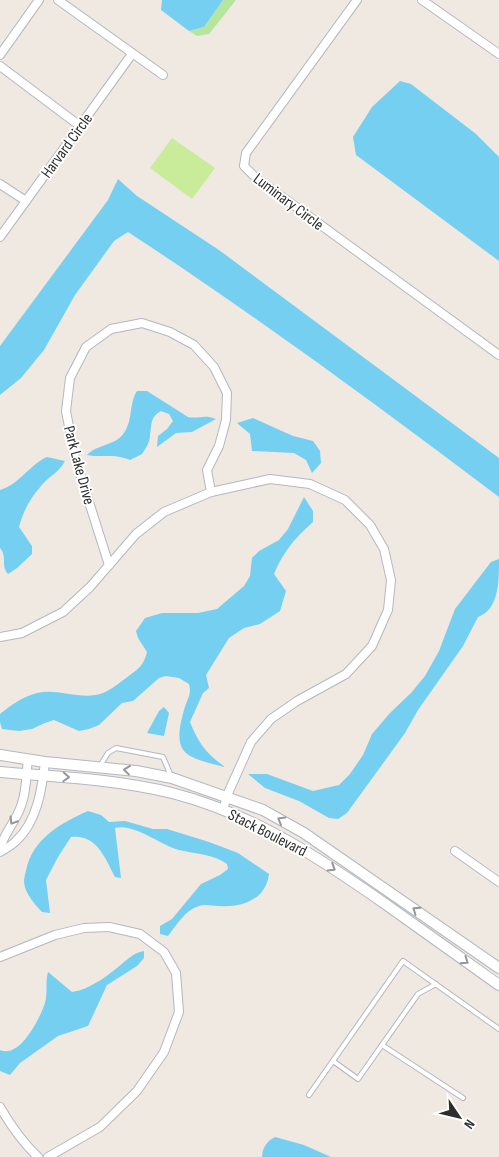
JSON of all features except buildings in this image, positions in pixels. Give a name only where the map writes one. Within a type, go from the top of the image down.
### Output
[{"type":"street","points":[[0,55],[39,0]]},
{"type":"street","points":[[58,0],[163,75]]},
{"type":"street","name":"Luminary Circle","points":[[357,0],[246,153],[244,166],[255,177],[499,355]]},
{"type":"street","points":[[422,0],[499,54]]},
{"type":"street","name":"Harvard Circle","points":[[0,237],[132,54]]},
{"type":"street","points":[[0,66],[80,126]]},
{"type":"street","points":[[0,184],[26,201]]},
{"type":"street","name":"Park Lake Drive","points":[[109,565],[75,458],[66,410],[70,378],[86,347],[111,329],[142,323],[170,332],[194,346],[214,367],[227,393],[226,420],[219,446],[207,470],[211,492]]},
{"type":"street","points":[[0,637],[22,633],[63,612],[90,587],[136,534],[164,512],[211,492],[270,479],[310,484],[345,500],[370,525],[384,549],[390,580],[388,610],[372,646],[346,674],[297,701],[271,719],[251,742],[223,809]]},
{"type":"street","name":"Stack Boulevard","points":[[0,755],[45,762],[136,771],[172,778],[263,810],[304,833],[499,968]]},
{"type":"street","points":[[0,848],[3,838],[22,805],[28,759]]},
{"type":"street","points":[[0,852],[16,841],[25,830],[40,798],[45,762]]},
{"type":"street","name":"Stack Boulevard","points":[[0,772],[122,782],[173,793],[223,809],[285,838],[340,872],[499,985]]},
{"type":"street","points":[[455,851],[499,881]]},
{"type":"street","points":[[0,957],[54,935],[84,928],[110,927],[140,934],[164,952],[176,973],[179,1012],[164,1052],[136,1091],[100,1127],[48,1157]]},
{"type":"street","points":[[0,1107],[12,1129],[38,1157]]},
{"type":"lane","points":[[100,767],[108,753],[116,748],[162,757],[172,778]]},
{"type":"lane","points":[[309,1095],[403,961],[499,1029]]},
{"type":"lane","points":[[333,1061],[358,1079],[418,994],[436,984]]},
{"type":"lane","points":[[382,1045],[463,1098]]},
{"type":"green space","points":[[223,0],[236,0],[209,34],[197,36],[189,31],[204,27]]},
{"type":"green space","points":[[172,138],[215,168],[192,199],[150,168]]},
{"type":"water","points":[[162,0],[223,0],[204,27],[189,31],[161,10]]},
{"type":"water","points":[[400,81],[411,84],[476,134],[499,157],[499,261],[356,155],[353,137],[372,107]]},
{"type":"water","points":[[118,179],[137,196],[219,250],[499,458],[499,497],[316,362],[128,232],[114,241],[75,295],[44,350],[21,378],[0,395],[0,346],[108,200]]},
{"type":"water","points":[[137,391],[147,391],[188,417],[216,419],[192,432],[176,433],[157,447],[158,436],[173,421],[169,414],[161,411],[153,418],[149,440],[142,454],[130,460],[118,457],[87,455],[91,451],[116,440],[124,433],[129,423]]},
{"type":"water","points":[[253,418],[293,436],[313,441],[320,451],[321,463],[312,473],[306,460],[294,453],[252,451],[250,434],[237,423]]},
{"type":"water","points":[[47,457],[65,461],[60,469],[33,495],[27,505],[19,527],[32,546],[32,554],[8,574],[4,567],[4,555],[0,548],[0,490],[19,479]]},
{"type":"water","points":[[304,497],[313,511],[313,522],[290,546],[274,574],[286,591],[280,611],[260,624],[244,628],[229,638],[206,675],[209,688],[203,693],[190,722],[204,748],[225,767],[191,757],[181,746],[179,737],[180,725],[190,691],[189,684],[179,678],[166,676],[159,678],[133,701],[122,703],[99,725],[89,729],[79,731],[54,720],[32,729],[19,731],[2,729],[0,714],[26,697],[45,692],[95,695],[109,690],[134,672],[142,664],[147,652],[136,631],[145,618],[162,613],[198,613],[217,609],[244,586],[250,576],[252,558],[259,551],[279,540],[288,529]]},
{"type":"water","points":[[499,559],[498,586],[490,608],[478,617],[463,646],[418,710],[405,733],[347,813],[338,819],[329,818],[299,801],[265,788],[248,774],[267,774],[313,791],[339,785],[350,774],[363,755],[372,734],[425,676],[439,651],[455,609],[491,562]]},
{"type":"water","points":[[164,707],[169,713],[164,736],[147,733],[159,711]]},
{"type":"water","points":[[88,811],[101,815],[109,822],[125,821],[153,829],[167,829],[238,853],[269,874],[267,883],[259,895],[250,901],[235,906],[199,906],[189,911],[168,936],[160,934],[160,926],[172,919],[201,884],[228,869],[227,864],[210,856],[179,850],[139,831],[122,827],[115,828],[121,878],[115,877],[104,855],[94,843],[80,837],[71,837],[46,880],[50,913],[42,912],[26,891],[24,878],[29,860],[34,850],[49,834],[68,821]]},
{"type":"water","points":[[144,951],[144,958],[137,966],[107,985],[88,1026],[58,1036],[20,1063],[10,1075],[0,1071],[0,1050],[15,1049],[28,1036],[39,1018],[46,999],[48,972],[72,992],[93,985],[133,955]]},
{"type":"water","points":[[275,1137],[304,1145],[331,1157],[262,1157],[266,1145]]}]
